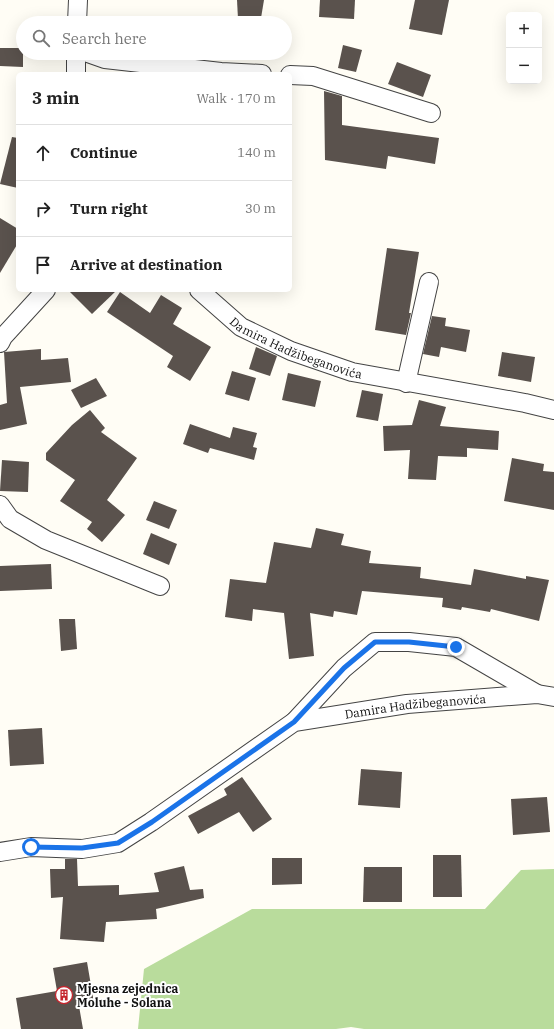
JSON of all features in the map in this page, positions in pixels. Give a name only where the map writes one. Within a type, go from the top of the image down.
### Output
[{"type":"street","points":[[77,16],[78,0]]},
{"type":"street","points":[[76,60],[76,72]]},
{"type":"street","points":[[114,60],[221,72]]},
{"type":"street","points":[[292,75],[313,76],[431,113]]},
{"type":"street","points":[[406,383],[429,282]]},
{"type":"street","points":[[0,343],[3,337],[44,292]]},
{"type":"street","name":"Damira Hadžibeganovića","points":[[201,292],[240,327],[291,351],[352,372],[406,383],[456,390],[554,410]]},
{"type":"street","points":[[0,505],[10,519],[46,540],[160,586]]},
{"type":"street","name":"Damira Hadžibeganovića","points":[[0,852],[31,847],[82,848],[118,843],[152,822],[294,722],[344,668],[375,642],[409,642],[456,647],[546,695]]},
{"type":"street","name":"Damira Hadžibeganovića","points":[[294,722],[407,704],[546,695]]},
{"type":"green space","points":[[554,869],[554,1029],[364,1029],[351,1027],[336,1029],[138,1029],[144,969],[252,909],[485,909],[521,870]]},
{"type":"building","points":[[237,0],[264,0],[261,16],[238,16]]},
{"type":"building","points":[[320,0],[355,0],[354,19],[319,17]]},
{"type":"building","points":[[415,0],[449,0],[442,35],[409,29]]},
{"type":"building","points":[[343,45],[362,50],[356,72],[338,68]]},
{"type":"building","points":[[0,48],[16,48],[16,60],[23,60],[23,67],[0,66]]},
{"type":"building","points":[[397,62],[431,75],[423,97],[388,84]]},
{"type":"building","points":[[324,91],[342,96],[342,125],[439,138],[435,164],[388,156],[386,169],[325,160]]},
{"type":"building","points":[[12,137],[16,138],[16,188],[0,184]]},
{"type":"building","points":[[0,218],[16,228],[16,246],[0,273]]},
{"type":"building","points":[[387,248],[419,252],[409,313],[411,313],[406,335],[375,330]]},
{"type":"building","points":[[70,292],[115,292],[92,314]]},
{"type":"building","points":[[120,292],[150,313],[161,295],[182,308],[173,324],[211,347],[190,381],[167,367],[173,356],[107,312]]},
{"type":"building","points":[[432,316],[446,318],[445,326],[470,330],[466,352],[441,347],[439,357],[423,354]]},
{"type":"building","points":[[256,347],[277,356],[270,376],[249,369]]},
{"type":"building","points":[[41,349],[41,360],[68,358],[71,382],[20,387],[27,424],[0,430],[0,405],[7,403],[4,352]]},
{"type":"building","points":[[502,352],[535,357],[531,382],[498,376]]},
{"type":"building","points":[[232,371],[256,378],[249,401],[225,394]]},
{"type":"building","points":[[288,373],[321,381],[315,407],[282,400]]},
{"type":"building","points":[[96,378],[107,396],[81,408],[71,390]]},
{"type":"building","points":[[362,390],[383,394],[378,421],[356,417]]},
{"type":"building","points":[[419,400],[446,407],[440,426],[499,431],[498,450],[467,448],[467,457],[438,456],[436,480],[408,479],[410,450],[384,451],[383,426],[412,425]]},
{"type":"building","points":[[90,410],[105,428],[101,432],[137,458],[107,500],[125,515],[102,542],[87,529],[92,522],[60,501],[75,480],[46,460],[46,453],[72,425]]},
{"type":"building","points":[[190,424],[230,438],[233,427],[257,433],[253,447],[257,448],[254,460],[210,448],[208,453],[183,444]]},
{"type":"building","points":[[512,458],[544,464],[543,471],[554,472],[554,510],[504,501]]},
{"type":"building","points":[[2,460],[29,462],[28,492],[0,491]]},
{"type":"building","points":[[154,501],[177,510],[169,529],[146,520]]},
{"type":"building","points":[[316,528],[344,534],[341,545],[371,551],[369,563],[421,567],[420,578],[471,585],[474,569],[526,579],[526,576],[549,580],[539,621],[491,609],[490,612],[462,607],[461,610],[442,607],[443,598],[362,591],[357,615],[334,611],[333,617],[310,613],[314,656],[289,659],[284,613],[253,609],[252,621],[225,617],[230,579],[266,583],[274,542],[311,548]]},
{"type":"building","points":[[151,533],[177,544],[169,565],[143,554]]},
{"type":"building","points":[[51,564],[52,589],[0,591],[0,566]]},
{"type":"building","points":[[59,619],[75,619],[77,649],[61,651]]},
{"type":"building","points":[[42,728],[44,764],[10,766],[8,730]]},
{"type":"building","points":[[361,769],[402,772],[400,808],[358,805]]},
{"type":"building","points":[[242,777],[272,819],[253,832],[239,812],[198,834],[188,816],[227,795],[224,789]]},
{"type":"building","points":[[547,797],[550,832],[513,835],[511,799]]},
{"type":"building","points":[[433,855],[461,855],[462,897],[433,897]]},
{"type":"building","points":[[272,858],[302,858],[302,884],[272,885]]},
{"type":"building","points":[[65,859],[77,859],[78,886],[119,885],[119,895],[159,892],[154,873],[184,866],[190,890],[203,889],[204,898],[156,909],[157,919],[106,922],[104,942],[60,939],[63,897],[51,898],[50,869],[65,869]]},
{"type":"building","points":[[364,867],[402,867],[402,902],[363,902]]},
{"type":"building","name":"Mjesna zejednica Moluhe - Solana","points":[[87,962],[94,1003],[79,1006],[83,1029],[21,1029],[16,998],[57,991],[53,968]]},
{"type":"place","name":"Mjesna zejednica Moluhe - Solana","points":[[64,995]]},
{"type":"route","points":[[31,847],[82,848],[118,843],[152,822],[294,722],[344,668],[375,642],[409,642],[456,647]]}]
